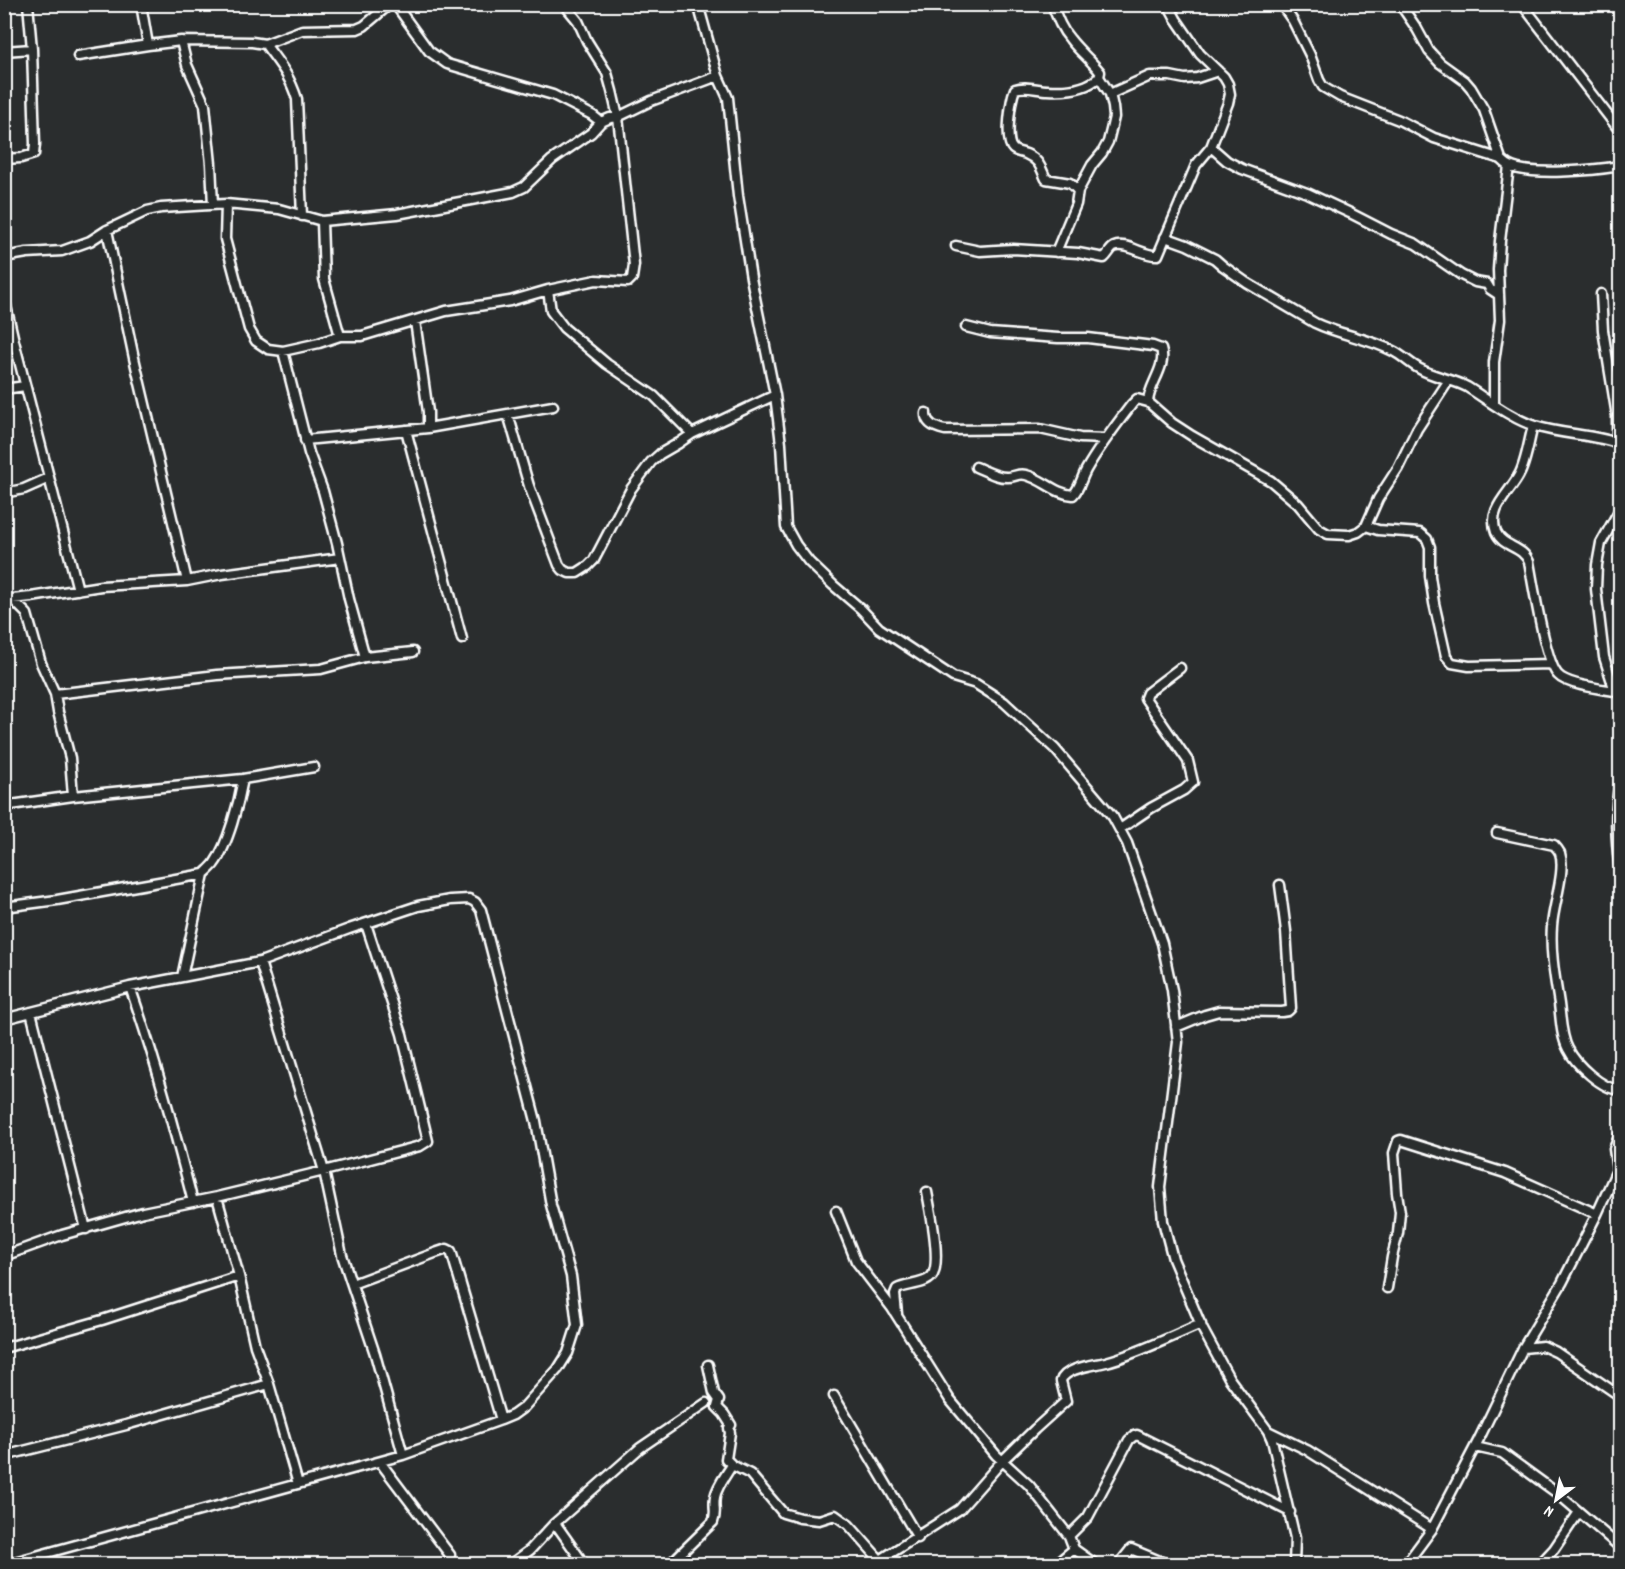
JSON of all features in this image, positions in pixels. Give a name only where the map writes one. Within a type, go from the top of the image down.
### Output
[{"type":"street","points":[[4,159],[21,158],[34,154],[32,49],[28,4]]},
{"type":"street","points":[[141,4],[147,45]]},
{"type":"street","points":[[78,56],[181,41],[265,44],[302,30],[362,27],[390,4]]},
{"type":"street","points":[[395,4],[429,51],[447,64],[553,95],[601,122]]},
{"type":"street","points":[[226,204],[225,239],[249,329],[256,341],[268,349],[283,351],[340,336],[362,336],[446,311],[510,301],[596,280],[628,282],[632,278],[634,265],[618,117],[607,73],[587,41],[578,21],[564,4]]},
{"type":"street","points":[[698,4],[718,76],[728,98],[738,196],[751,278],[776,395],[786,527],[809,562],[879,628],[953,677],[976,684],[1005,702],[1055,749],[1113,817],[1127,843],[1162,943],[1172,990],[1178,1042],[1160,1187],[1163,1221],[1173,1259],[1201,1324],[1229,1378],[1268,1431],[1272,1440],[1295,1538],[1294,1564]]},
{"type":"street","points":[[1052,4],[1060,24],[1070,39],[1100,72],[1100,77],[1110,94],[1114,117],[1108,142],[1078,190],[1076,204],[1056,252]]},
{"type":"street","points":[[956,246],[980,251],[1013,249],[1078,253],[1104,258],[1116,246],[1154,256],[1158,255],[1196,165],[1211,147],[1230,94],[1224,77],[1200,54],[1168,4]]},
{"type":"street","points":[[1281,4],[1293,21],[1323,87],[1340,97],[1398,120],[1434,138],[1500,159],[1509,166],[1538,171],[1577,171],[1620,166]]},
{"type":"street","points":[[1400,4],[1429,51],[1471,88],[1484,110],[1500,159]]},
{"type":"street","points":[[1522,4],[1620,131]]},
{"type":"street","points":[[181,41],[187,65],[206,105],[213,205]]},
{"type":"street","points":[[265,44],[285,69],[297,99],[302,216]]},
{"type":"street","points":[[4,51],[32,49]]},
{"type":"street","points":[[1110,94],[1150,76],[1170,76],[1185,80],[1218,71]]},
{"type":"street","points":[[4,257],[62,251],[90,241],[107,230],[147,211],[160,208],[226,204],[279,209],[322,221],[397,214],[513,192],[525,187],[552,160],[591,133],[601,122],[718,76]]},
{"type":"street","points":[[1078,190],[1070,183],[1046,179],[1041,166],[1033,158],[1010,146],[1008,134],[1012,96],[1015,89],[1022,87],[1065,89],[1090,85],[1100,77]]},
{"type":"street","points":[[1211,147],[1227,161],[1242,169],[1306,193],[1416,244],[1461,275],[1475,282],[1487,284],[1499,295]]},
{"type":"street","points":[[1494,404],[1494,362],[1500,320],[1498,270],[1509,166]]},
{"type":"street","points":[[322,221],[324,279],[340,336]]},
{"type":"street","points":[[107,230],[134,358],[187,581]]},
{"type":"street","points":[[1165,237],[1215,259],[1247,284],[1326,328],[1395,352],[1420,369],[1458,383],[1533,426],[1569,435],[1593,437],[1619,443],[1603,330],[1601,294]]},
{"type":"street","points":[[1487,284],[1498,270]]},
{"type":"street","points":[[548,290],[551,311],[564,328],[607,364],[654,396],[692,434]]},
{"type":"street","points":[[4,297],[78,590]]},
{"type":"street","points":[[415,321],[428,412],[428,429]]},
{"type":"street","points":[[966,327],[990,333],[1088,338],[1161,349],[1163,356],[1148,395],[1148,402]]},
{"type":"street","points":[[283,351],[305,440],[323,491],[365,657]]},
{"type":"street","points":[[976,467],[1002,477],[1026,475],[1065,495],[1073,495],[1078,490],[1085,471],[1106,439],[1137,399],[1148,402],[1172,423],[1192,436],[1271,481],[1298,504],[1319,529],[1328,534],[1349,535],[1366,526],[1378,499],[1398,468],[1417,429],[1449,380]]},
{"type":"street","points":[[4,388],[25,386]]},
{"type":"street","points":[[508,414],[529,486],[559,565],[569,573],[576,573],[583,571],[594,560],[622,504],[651,462],[692,434],[776,395]]},
{"type":"street","points":[[305,440],[428,429],[553,406]]},
{"type":"street","points":[[926,413],[925,418],[928,422],[938,429],[1040,429],[1080,438],[1106,439]]},
{"type":"street","points":[[1533,426],[1520,474],[1495,512],[1493,522],[1499,537],[1526,555],[1529,562],[1541,626],[1552,664],[1558,675],[1581,685],[1618,693]]},
{"type":"street","points":[[406,430],[462,639]]},
{"type":"street","points":[[4,493],[24,489],[49,478]]},
{"type":"street","points":[[1618,693],[1604,657],[1596,589],[1596,565],[1601,543],[1620,509]]},
{"type":"street","points":[[1366,526],[1378,530],[1420,533],[1427,539],[1430,547],[1430,576],[1436,613],[1446,656],[1452,663],[1469,666],[1552,664]]},
{"type":"street","points":[[8,599],[101,586],[187,581],[340,558]]},
{"type":"street","points":[[31,597],[27,614],[41,663],[55,694],[70,758],[73,796]]},
{"type":"street","points":[[8,599],[27,614]]},
{"type":"street","points":[[55,694],[217,675],[321,669],[365,657],[413,652]]},
{"type":"street","points":[[1120,829],[1151,808],[1184,790],[1193,782],[1188,761],[1145,698],[1147,693],[1180,668]]},
{"type":"street","points":[[4,806],[73,796],[243,779],[314,767]]},
{"type":"street","points":[[182,977],[204,874],[214,864],[228,836],[243,779]]},
{"type":"street","points":[[1620,782],[1615,825],[1620,872]]},
{"type":"street","points":[[1497,833],[1554,846],[1560,854],[1561,873],[1552,926],[1552,956],[1562,1028],[1567,1047],[1575,1061],[1607,1087],[1620,1090]]},
{"type":"street","points":[[4,907],[204,874]]},
{"type":"street","points":[[1176,1027],[1219,1011],[1282,1012],[1291,1008],[1281,885]]},
{"type":"street","points":[[4,1019],[130,987],[260,962],[418,906],[470,899],[481,909],[536,1121],[551,1205],[571,1276],[577,1325],[568,1353],[558,1370],[524,1407],[513,1415],[380,1462],[7,1564]]},
{"type":"street","points":[[4,1256],[143,1212],[324,1171],[428,1142],[402,1034],[366,924]]},
{"type":"street","points":[[260,962],[324,1171],[342,1255],[375,1354],[403,1455]]},
{"type":"street","points":[[130,987],[165,1096],[193,1202]]},
{"type":"street","points":[[31,1012],[86,1229]]},
{"type":"street","points":[[1406,1564],[1432,1529],[1523,1348],[1562,1282],[1597,1214],[1617,1170],[1614,1149],[1620,1134]]},
{"type":"street","points":[[1388,1288],[1400,1212],[1394,1153],[1398,1141],[1401,1140],[1505,1173],[1597,1214]]},
{"type":"street","points":[[898,1317],[897,1289],[926,1280],[932,1276],[934,1269],[937,1246],[927,1192]]},
{"type":"street","points":[[217,1197],[255,1346],[298,1484]]},
{"type":"street","points":[[836,1211],[856,1261],[898,1317],[950,1400],[996,1455],[1029,1485],[1069,1536],[1074,1549],[1095,1564]]},
{"type":"street","points":[[352,1284],[447,1249],[451,1251],[501,1420]]},
{"type":"street","points":[[4,1348],[102,1320],[239,1276]]},
{"type":"street","points":[[708,1365],[714,1393],[719,1400],[717,1407],[731,1425],[726,1459],[732,1465],[750,1474],[783,1513],[819,1520],[835,1515],[849,1525],[877,1562],[918,1538],[960,1509],[1003,1460],[1066,1401],[1061,1381],[1064,1374],[1114,1360],[1201,1324]]},
{"type":"street","points":[[1523,1348],[1543,1346],[1556,1352],[1620,1396]]},
{"type":"street","points":[[4,1456],[126,1425],[268,1384]]},
{"type":"street","points":[[834,1396],[918,1538]]},
{"type":"street","points":[[512,1564],[640,1448],[706,1403]]},
{"type":"street","points":[[1268,1431],[1307,1450],[1432,1529]]},
{"type":"street","points":[[1069,1536],[1088,1517],[1124,1449],[1131,1438],[1137,1435],[1290,1512]]},
{"type":"street","points":[[1475,1447],[1502,1453],[1557,1493],[1620,1547]]},
{"type":"street","points":[[380,1462],[450,1555]]},
{"type":"street","points":[[670,1564],[713,1522],[716,1515],[715,1494],[732,1465]]},
{"type":"street","points":[[1540,1564],[1554,1549],[1579,1512]]},
{"type":"street","points":[[555,1523],[584,1564]]},
{"type":"street","points":[[1056,1564],[1074,1549]]},
{"type":"street","points":[[1119,1564],[1131,1549],[1167,1564]]}]
